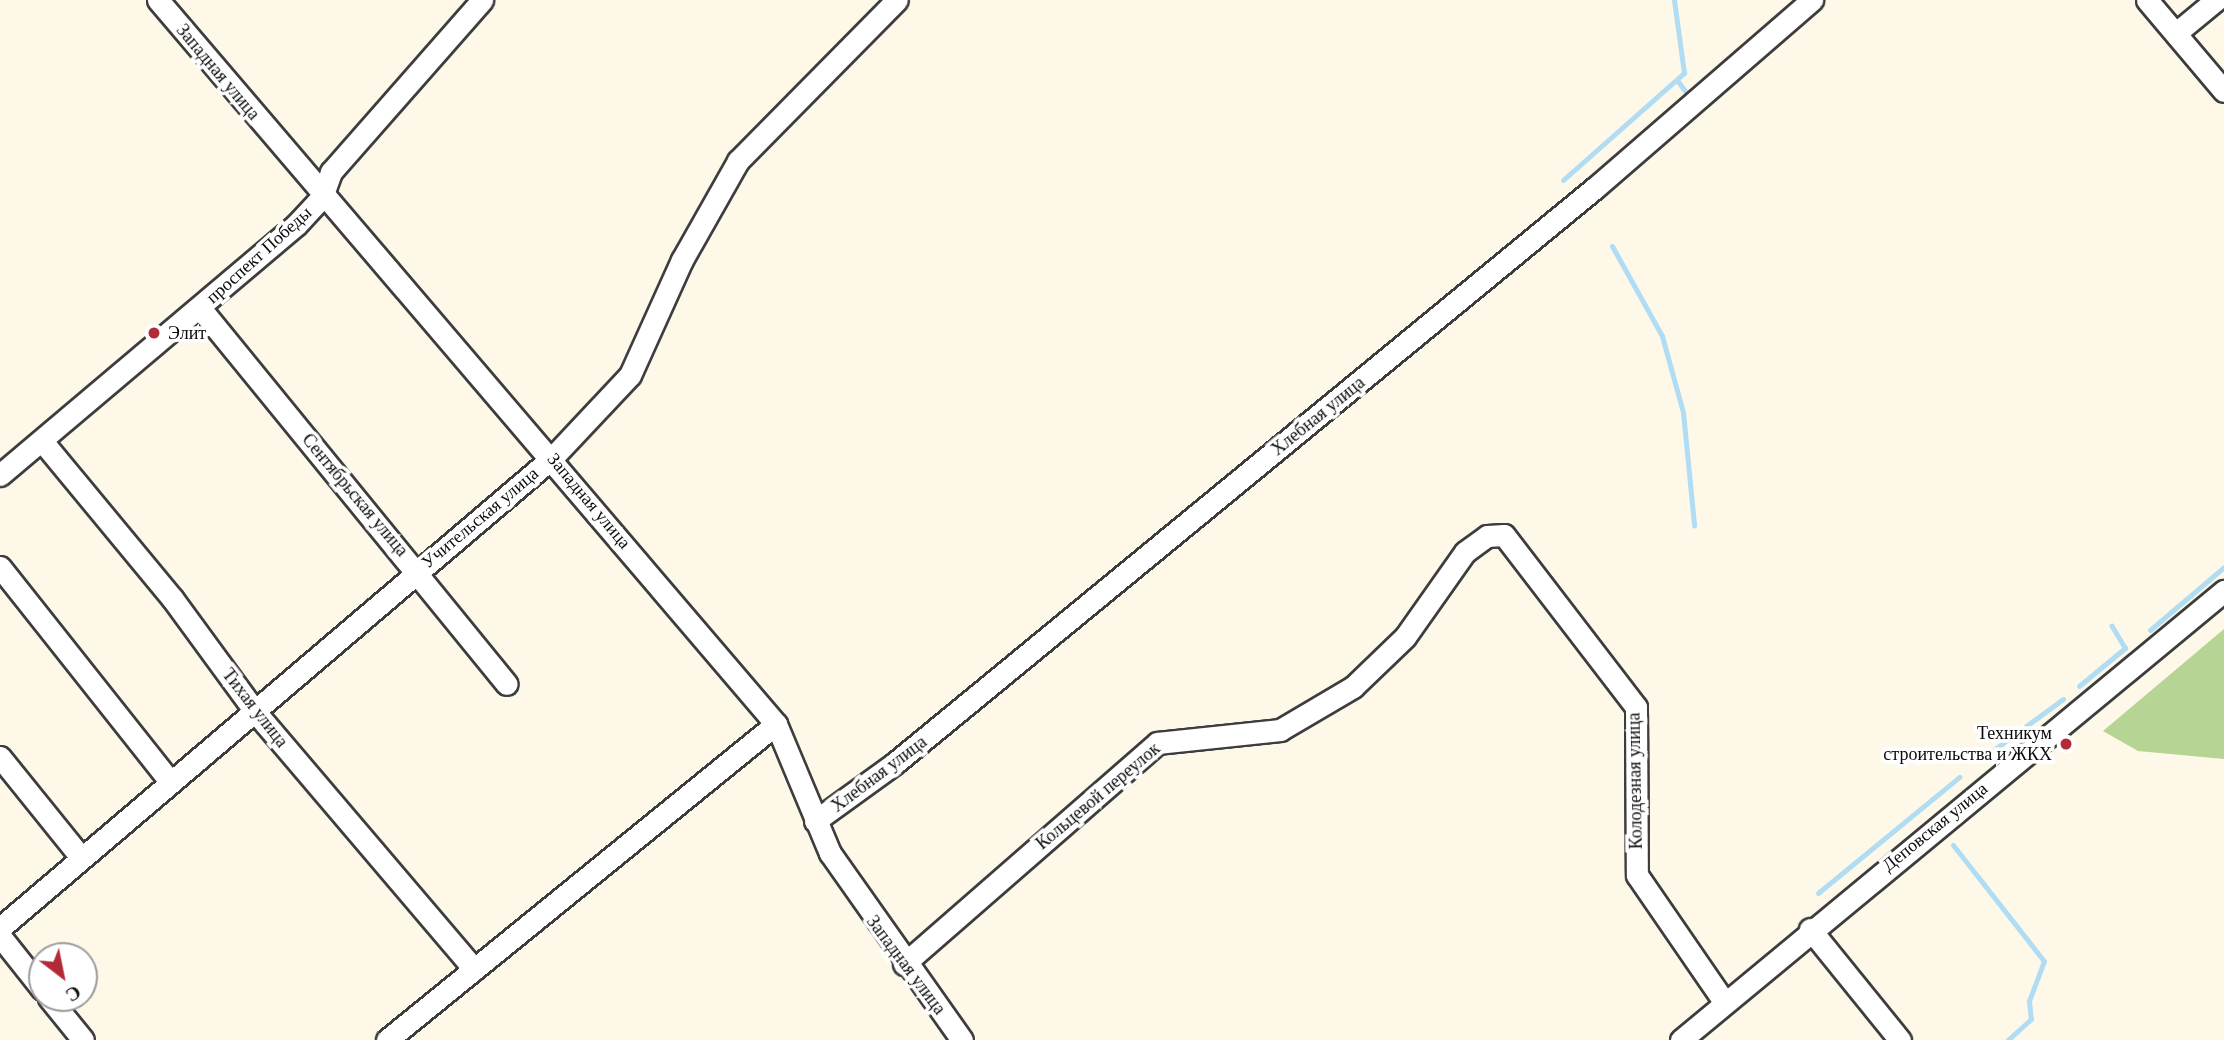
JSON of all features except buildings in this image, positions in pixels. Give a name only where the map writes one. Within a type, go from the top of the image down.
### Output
[{"type":"street","name":"Западная улица","points":[[158,0],[322,197],[553,457],[776,724],[816,821],[865,911],[962,1040]]},
{"type":"street","name":"проспект Победы","points":[[0,475],[200,308],[322,197],[331,172],[482,0]]},
{"type":"street","name":"Учительская улица","points":[[0,928],[80,856],[257,714],[418,570],[553,457],[631,375],[682,260],[738,161],[897,0]]},
{"type":"street","name":"Хлебная улица","points":[[816,821],[895,763],[1596,187],[1812,0]]},
{"type":"street","points":[[2147,0],[2224,91]]},
{"type":"street","points":[[2176,33],[2216,0]]},
{"type":"street","name":"Сентябрьская улица","points":[[200,308],[418,570],[507,684]]},
{"type":"street","name":"Тихая улица","points":[[42,441],[172,598],[257,714],[474,969]]},
{"type":"street","name":"Кольцевой переулок","points":[[904,964],[1157,743],[1280,730],[1343,694],[1405,637],[1465,552],[1488,536],[1504,535]]},
{"type":"street","name":"Колодезная улица","points":[[1504,535],[1636,707],[1637,875],[1724,1003]]},
{"type":"street","points":[[0,567],[171,783]]},
{"type":"street","name":"Деповская улица","points":[[1681,1040],[1810,929],[2224,591]]},
{"type":"street","points":[[387,1040],[776,724]]},
{"type":"street","points":[[0,757],[80,856]]},
{"type":"street","points":[[1810,929],[1900,1040]]},
{"type":"street","points":[[0,936],[28,971]]},
{"type":"street","points":[[61,1012],[83,1040]]},
{"type":"green space","points":[[2224,629],[2224,759],[2138,751],[2103,731]]},
{"type":"waterway","points":[[1563,180],[1684,73],[1674,0]]},
{"type":"waterway","points":[[1677,80],[1685,91]]},
{"type":"waterway","points":[[1612,246],[1662,336],[1683,412],[1694,525]]},
{"type":"waterway","points":[[2150,630],[2224,567]]},
{"type":"waterway","points":[[2079,686],[2125,648],[2112,626]]},
{"type":"waterway","points":[[1980,760],[2063,699]]},
{"type":"waterway","points":[[1818,893],[1959,777]]},
{"type":"waterway","points":[[1953,845],[2044,961],[2029,1001],[2031,1019],[2008,1040]]},
{"type":"place","name":"Элит","points":[[154,333]]},
{"type":"place","name":"Техникум строительства и ЖКХ","points":[[2066,744]]}]
